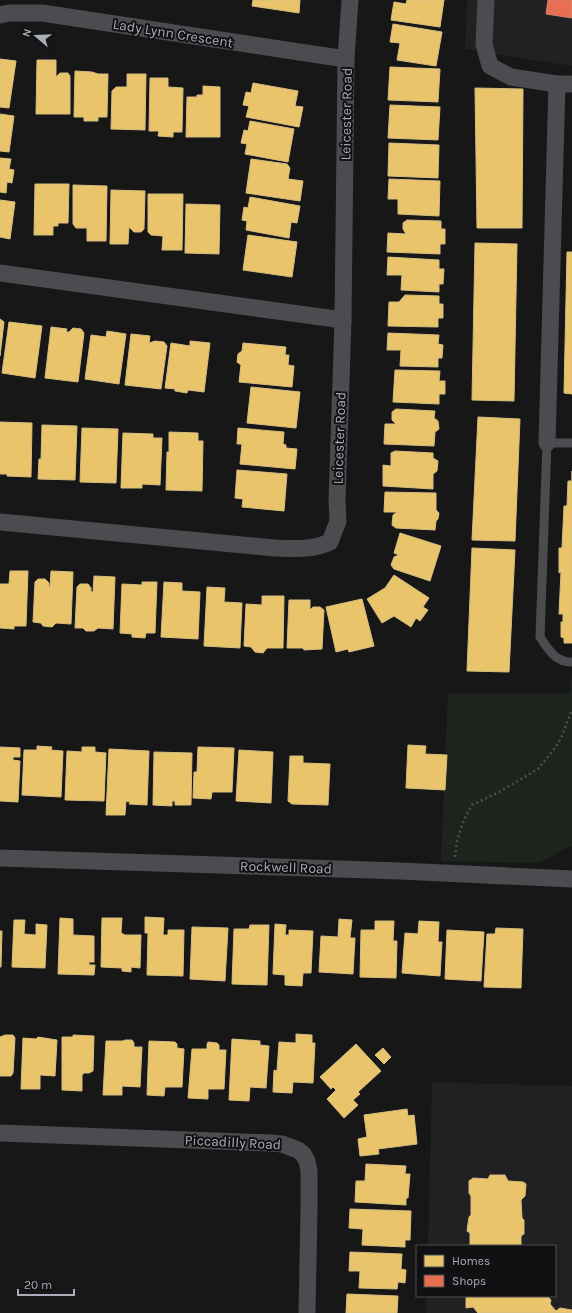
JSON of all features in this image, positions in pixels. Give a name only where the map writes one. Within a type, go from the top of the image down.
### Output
[{"type":"street","name":"Leicester Road","points":[[0,522],[275,548],[301,549],[320,547],[330,542],[338,521],[337,500],[343,320],[346,59],[350,0]]},
{"type":"street","points":[[486,0],[484,44],[490,66],[511,78],[565,84],[547,443]]},
{"type":"street","name":"Lady Lynn Crescent","points":[[0,15],[9,13],[42,14],[346,59]]},
{"type":"street","points":[[0,274],[343,320]]},
{"type":"street","name":"Rockwell Road","points":[[0,858],[95,860],[572,879]]},
{"type":"street","name":"Piccadilly Road","points":[[0,1133],[271,1143],[282,1144],[298,1150],[303,1154],[307,1161],[308,1171],[309,1210],[307,1313]]},
{"type":"lane","points":[[572,443],[547,443],[540,638],[552,655],[567,662],[572,662]]},
{"type":"path","points":[[453,874],[457,841],[464,820],[472,805],[538,769],[555,748],[562,736],[572,709]]},
{"type":"shaded area","points":[[467,0],[572,0],[572,66],[465,49]]},
{"type":"shaded area","points":[[571,677],[572,846],[567,847],[547,860],[538,863],[441,861],[448,693],[570,693]]},
{"type":"shaded area","points":[[432,1082],[572,1086],[572,1313],[426,1313],[427,1297],[556,1297],[556,1245],[428,1245]]},
{"type":"building: Homes","points":[[253,0],[300,0],[299,13],[252,6]]},
{"type":"building: Homes","points":[[407,0],[444,0],[440,27],[391,20],[394,2],[406,4]]},
{"type":"building: Homes","points":[[393,24],[442,32],[436,66],[397,60],[400,43],[390,42]]},
{"type":"building: Homes","points":[[0,59],[16,61],[9,108],[0,107]]},
{"type":"building: Homes","points":[[37,60],[56,60],[56,77],[60,73],[68,73],[70,76],[70,114],[36,114]]},
{"type":"building: Homes","points":[[390,67],[440,69],[438,102],[388,100]]},
{"type":"building: Homes","points":[[75,71],[108,74],[107,117],[98,117],[98,121],[84,121],[84,117],[74,117]]},
{"type":"building: Homes","points":[[127,74],[146,74],[145,130],[111,129],[112,91],[116,87],[127,87]]},
{"type":"building: Homes","points":[[150,78],[168,78],[168,87],[183,88],[182,132],[173,132],[173,137],[158,136],[159,131],[149,131]]},
{"type":"building: Homes","points":[[253,83],[298,91],[295,106],[303,107],[299,127],[246,117],[249,106],[243,105],[246,92],[251,93]]},
{"type":"building: Homes","points":[[203,86],[220,87],[220,137],[186,137],[187,97],[197,97],[197,95],[203,95]]},
{"type":"building: Homes","points":[[475,88],[523,89],[522,228],[477,228]]},
{"type":"building: Homes","points":[[390,105],[440,107],[438,140],[388,138]]},
{"type":"building: Homes","points":[[0,114],[14,116],[9,152],[0,151]]},
{"type":"building: Homes","points":[[250,121],[294,129],[288,162],[245,154],[247,144],[241,143],[244,130],[248,131]]},
{"type":"building: Homes","points":[[389,143],[439,145],[438,178],[388,176]]},
{"type":"building: Homes","points":[[0,158],[11,159],[9,169],[14,170],[12,183],[7,182],[6,193],[0,192]]},
{"type":"building: Homes","points":[[251,159],[287,164],[290,168],[288,179],[303,181],[300,201],[246,193]]},
{"type":"building: Homes","points":[[389,179],[440,181],[439,216],[398,214],[398,199],[388,199]]},
{"type":"building: Homes","points":[[35,184],[69,184],[68,223],[58,223],[58,226],[53,226],[53,235],[34,235]]},
{"type":"building: Homes","points":[[73,185],[107,186],[106,241],[87,241],[87,228],[76,228],[73,224]]},
{"type":"building: Homes","points":[[111,190],[145,191],[144,229],[141,232],[134,232],[129,227],[128,244],[110,244]]},
{"type":"building: Homes","points":[[148,194],[183,194],[182,250],[162,250],[163,236],[151,235],[148,232]]},
{"type":"building: Homes","points":[[250,197],[300,206],[297,223],[291,222],[289,238],[246,230],[247,221],[242,220],[244,207],[248,208]]},
{"type":"building: Homes","points":[[0,200],[15,202],[10,239],[0,237]]},
{"type":"building: Homes","points":[[186,204],[220,205],[219,254],[185,253]]},
{"type":"building: Homes","points":[[407,220],[441,221],[441,229],[445,229],[445,244],[440,244],[440,254],[387,252],[388,233],[406,234],[403,229],[403,223]]},
{"type":"building: Homes","points":[[248,235],[297,242],[292,277],[243,270]]},
{"type":"building: Homes","points":[[475,243],[517,244],[514,401],[472,400]]},
{"type":"building: Homes","points":[[567,252],[572,252],[572,394],[564,393]]},
{"type":"building: Homes","points":[[388,257],[439,260],[439,269],[444,269],[443,284],[439,284],[439,292],[401,290],[402,275],[387,275]]},
{"type":"building: Homes","points":[[405,295],[439,296],[439,304],[443,304],[443,318],[438,318],[438,327],[388,326],[389,302],[399,302]]},
{"type":"building: Homes","points":[[0,319],[4,322],[0,356]]},
{"type":"building: Homes","points":[[9,322],[42,326],[35,378],[2,373]]},
{"type":"building: Homes","points":[[51,327],[67,329],[66,332],[69,332],[73,328],[81,329],[84,333],[78,382],[45,378]]},
{"type":"building: Homes","points":[[107,331],[126,334],[119,384],[85,379],[91,335],[106,337]]},
{"type":"building: Homes","points":[[388,333],[439,335],[438,344],[443,345],[442,358],[438,358],[438,367],[400,366],[401,350],[387,350]]},
{"type":"building: Homes","points":[[131,334],[150,336],[149,343],[155,341],[164,342],[167,346],[161,389],[125,385]]},
{"type":"building: Homes","points":[[190,341],[210,343],[204,392],[188,390],[187,393],[175,391],[175,389],[165,388],[171,343],[190,346]]},
{"type":"building: Homes","points":[[243,343],[286,347],[285,355],[289,355],[288,365],[294,366],[292,387],[239,382],[241,365],[237,362],[238,354],[242,351]]},
{"type":"building: Homes","points":[[395,370],[440,371],[439,381],[445,381],[445,394],[439,394],[439,404],[393,402]]},
{"type":"building: Homes","points":[[251,387],[300,392],[296,428],[247,423]]},
{"type":"building: Homes","points":[[396,409],[435,411],[434,418],[438,421],[439,429],[435,432],[434,446],[384,444],[385,424],[396,424],[392,420],[392,412]]},
{"type":"building: Homes","points":[[478,417],[520,419],[515,541],[472,540]]},
{"type":"building: Homes","points":[[0,422],[32,423],[31,477],[7,476],[7,474],[0,474]]},
{"type":"building: Homes","points":[[42,425],[77,426],[75,480],[38,479],[39,459],[41,459]]},
{"type":"building: Homes","points":[[82,428],[118,429],[116,483],[80,482]]},
{"type":"building: Homes","points":[[238,428],[284,432],[283,444],[286,445],[286,448],[297,449],[295,469],[240,464],[242,444],[237,444]]},
{"type":"building: Homes","points":[[169,432],[198,433],[198,441],[203,441],[202,491],[166,490]]},
{"type":"building: Homes","points":[[123,433],[153,434],[153,438],[162,438],[160,485],[142,484],[142,488],[121,488]]},
{"type":"building: Homes","points":[[395,451],[433,453],[433,458],[438,461],[437,471],[433,474],[433,489],[383,486],[383,465],[391,466],[391,453]]},
{"type":"building: Homes","points":[[237,470],[287,474],[284,511],[242,507],[243,499],[235,498]]},
{"type":"building: Homes","points":[[568,481],[572,481],[572,643],[564,643],[564,638],[561,637],[561,622],[563,622],[563,614],[559,614],[561,572],[559,573],[559,548],[562,548],[564,506],[567,506]]},
{"type":"building: Homes","points":[[385,492],[436,493],[436,510],[439,513],[435,530],[396,528],[392,525],[393,515],[397,512],[384,512]]},
{"type":"building: Homes","points":[[400,533],[441,546],[430,581],[394,569],[391,565],[394,557],[399,555],[394,553]]},
{"type":"building: Homes","points":[[472,548],[515,550],[509,672],[467,671]]},
{"type":"building: Homes","points":[[10,571],[28,571],[26,626],[14,626],[14,629],[0,628],[0,584],[9,584]]},
{"type":"building: Homes","points":[[51,571],[73,572],[71,624],[56,623],[52,627],[43,626],[41,623],[33,622],[35,582],[38,579],[45,579],[49,583],[50,587]]},
{"type":"building: Homes","points":[[394,575],[429,598],[423,607],[428,610],[420,621],[416,618],[411,627],[394,616],[382,623],[367,599],[385,588]]},
{"type":"building: Homes","points":[[94,576],[115,577],[113,629],[98,628],[94,631],[86,631],[83,628],[75,628],[77,587],[80,584],[88,584],[91,588],[91,592],[93,592]]},
{"type":"building: Homes","points":[[142,582],[157,582],[155,633],[146,633],[145,638],[132,637],[132,634],[120,633],[122,584],[142,585]]},
{"type":"building: Homes","points":[[164,582],[182,583],[182,591],[200,592],[198,639],[161,637]]},
{"type":"building: Homes","points":[[207,587],[225,588],[224,602],[242,603],[240,648],[204,646]]},
{"type":"building: Homes","points":[[262,596],[284,596],[283,648],[267,648],[263,653],[255,652],[251,647],[244,646],[246,604],[262,605]]},
{"type":"building: Homes","points":[[362,599],[374,646],[349,652],[348,649],[336,652],[326,607]]},
{"type":"building: Homes","points":[[289,600],[310,600],[310,610],[313,607],[320,607],[324,610],[322,649],[304,650],[303,648],[287,648]]},
{"type":"building: Homes","points":[[408,745],[426,746],[425,754],[447,755],[445,790],[406,788]]},
{"type":"building: Homes","points":[[37,746],[52,747],[51,750],[63,751],[61,797],[22,795],[24,750],[37,750]]},
{"type":"building: Homes","points":[[0,747],[20,748],[20,757],[13,757],[13,760],[20,761],[18,802],[0,801]]},
{"type":"building: Homes","points":[[82,747],[95,747],[95,752],[106,753],[104,801],[65,800],[67,751],[82,752]]},
{"type":"building: Homes","points":[[198,747],[234,748],[232,792],[212,792],[211,799],[193,798],[194,772],[197,772]]},
{"type":"building: Homes","points":[[109,749],[149,751],[147,805],[129,804],[130,802],[126,801],[125,815],[106,815]]},
{"type":"building: Homes","points":[[239,750],[273,752],[271,803],[236,801]]},
{"type":"building: Homes","points":[[154,752],[192,753],[191,805],[175,805],[175,801],[172,801],[172,806],[153,805]]},
{"type":"building: Homes","points":[[290,756],[303,756],[303,763],[330,764],[328,805],[292,804],[288,801]]},
{"type":"building: Homes","points":[[145,917],[164,918],[163,935],[168,935],[168,930],[184,930],[183,976],[147,975],[148,933],[145,933]]},
{"type":"building: Homes","points":[[60,918],[73,919],[73,935],[94,936],[94,962],[89,962],[89,965],[95,965],[94,975],[58,974]]},
{"type":"building: Homes","points":[[102,918],[122,918],[121,933],[125,935],[141,935],[140,968],[131,967],[131,972],[122,971],[122,968],[101,967]]},
{"type":"building: Homes","points":[[339,919],[352,920],[350,938],[355,938],[353,974],[319,972],[321,936],[338,937]]},
{"type":"building: Homes","points":[[14,920],[25,920],[24,934],[36,935],[36,924],[47,925],[45,968],[12,967]]},
{"type":"building: Homes","points":[[375,921],[394,921],[393,941],[397,941],[396,978],[360,977],[361,930],[375,930]]},
{"type":"building: Homes","points":[[419,921],[439,922],[438,942],[442,942],[440,976],[402,973],[405,933],[418,934]]},
{"type":"building: Homes","points":[[275,924],[286,925],[285,935],[289,935],[289,930],[313,931],[311,973],[303,973],[302,986],[285,985],[285,975],[273,974]]},
{"type":"building: Homes","points":[[250,925],[269,925],[267,985],[232,984],[234,929],[249,929]]},
{"type":"building: Homes","points":[[192,927],[228,928],[225,981],[190,979]]},
{"type":"building: Homes","points":[[496,928],[523,929],[521,988],[484,987],[487,934],[495,934]]},
{"type":"building: Homes","points":[[447,930],[484,932],[481,981],[445,979]]},
{"type":"building: Homes","points":[[0,931],[2,931],[1,967],[0,967]]},
{"type":"building: Homes","points":[[296,1034],[312,1035],[312,1043],[315,1043],[313,1083],[293,1082],[292,1093],[273,1092],[274,1070],[277,1071],[279,1042],[296,1043]]},
{"type":"building: Homes","points":[[5,1035],[13,1035],[15,1038],[13,1073],[11,1076],[0,1076],[0,1037]]},
{"type":"building: Homes","points":[[73,1035],[94,1036],[93,1071],[82,1075],[82,1091],[62,1090],[62,1037],[73,1037]]},
{"type":"building: Homes","points":[[38,1037],[57,1040],[55,1076],[40,1075],[40,1089],[21,1089],[23,1038],[36,1039]]},
{"type":"building: Homes","points":[[232,1039],[260,1041],[260,1045],[269,1046],[266,1088],[250,1087],[249,1101],[229,1100]]},
{"type":"building: Homes","points":[[132,1040],[134,1047],[142,1047],[140,1087],[122,1086],[122,1095],[103,1095],[106,1041]]},
{"type":"building: Homes","points":[[149,1041],[175,1042],[177,1044],[177,1048],[184,1049],[182,1087],[165,1087],[164,1096],[147,1095]]},
{"type":"building: Homes","points":[[208,1042],[217,1043],[219,1045],[219,1050],[226,1050],[224,1089],[208,1089],[208,1099],[188,1098],[192,1049],[207,1049]]},
{"type":"building: Homes","points":[[356,1044],[381,1071],[358,1092],[360,1094],[353,1100],[358,1105],[344,1118],[327,1099],[336,1090],[333,1087],[331,1089],[320,1077]]},
{"type":"building: Homes","points":[[383,1048],[391,1057],[384,1064],[375,1055]]},
{"type":"building: Homes","points":[[407,1109],[408,1116],[414,1115],[417,1144],[378,1149],[379,1154],[360,1156],[358,1139],[367,1137],[364,1115]]},
{"type":"building: Homes","points":[[366,1164],[406,1166],[405,1174],[410,1174],[406,1205],[355,1202],[356,1181],[365,1181]]},
{"type":"building: Homes","points":[[490,1175],[505,1175],[508,1181],[523,1182],[526,1184],[525,1196],[521,1200],[522,1218],[524,1220],[524,1234],[521,1236],[521,1245],[470,1245],[470,1233],[467,1231],[469,1217],[471,1215],[469,1181],[473,1178],[488,1179]]},
{"type":"building: Homes","points":[[350,1209],[411,1211],[410,1240],[405,1240],[405,1247],[362,1245],[363,1229],[349,1228]]},
{"type":"building: Homes","points":[[350,1252],[402,1254],[401,1269],[406,1270],[405,1283],[398,1282],[397,1289],[359,1288],[360,1271],[349,1271]]},
{"type":"building: Homes","points":[[347,1294],[398,1296],[397,1313],[346,1313]]},
{"type":"building: Homes","points":[[466,1297],[548,1297],[551,1300],[550,1304],[556,1311],[560,1308],[572,1310],[572,1313],[478,1313],[473,1307],[466,1308]]},
{"type":"building: Shops","points":[[548,0],[572,0],[572,18],[546,14]]}]
